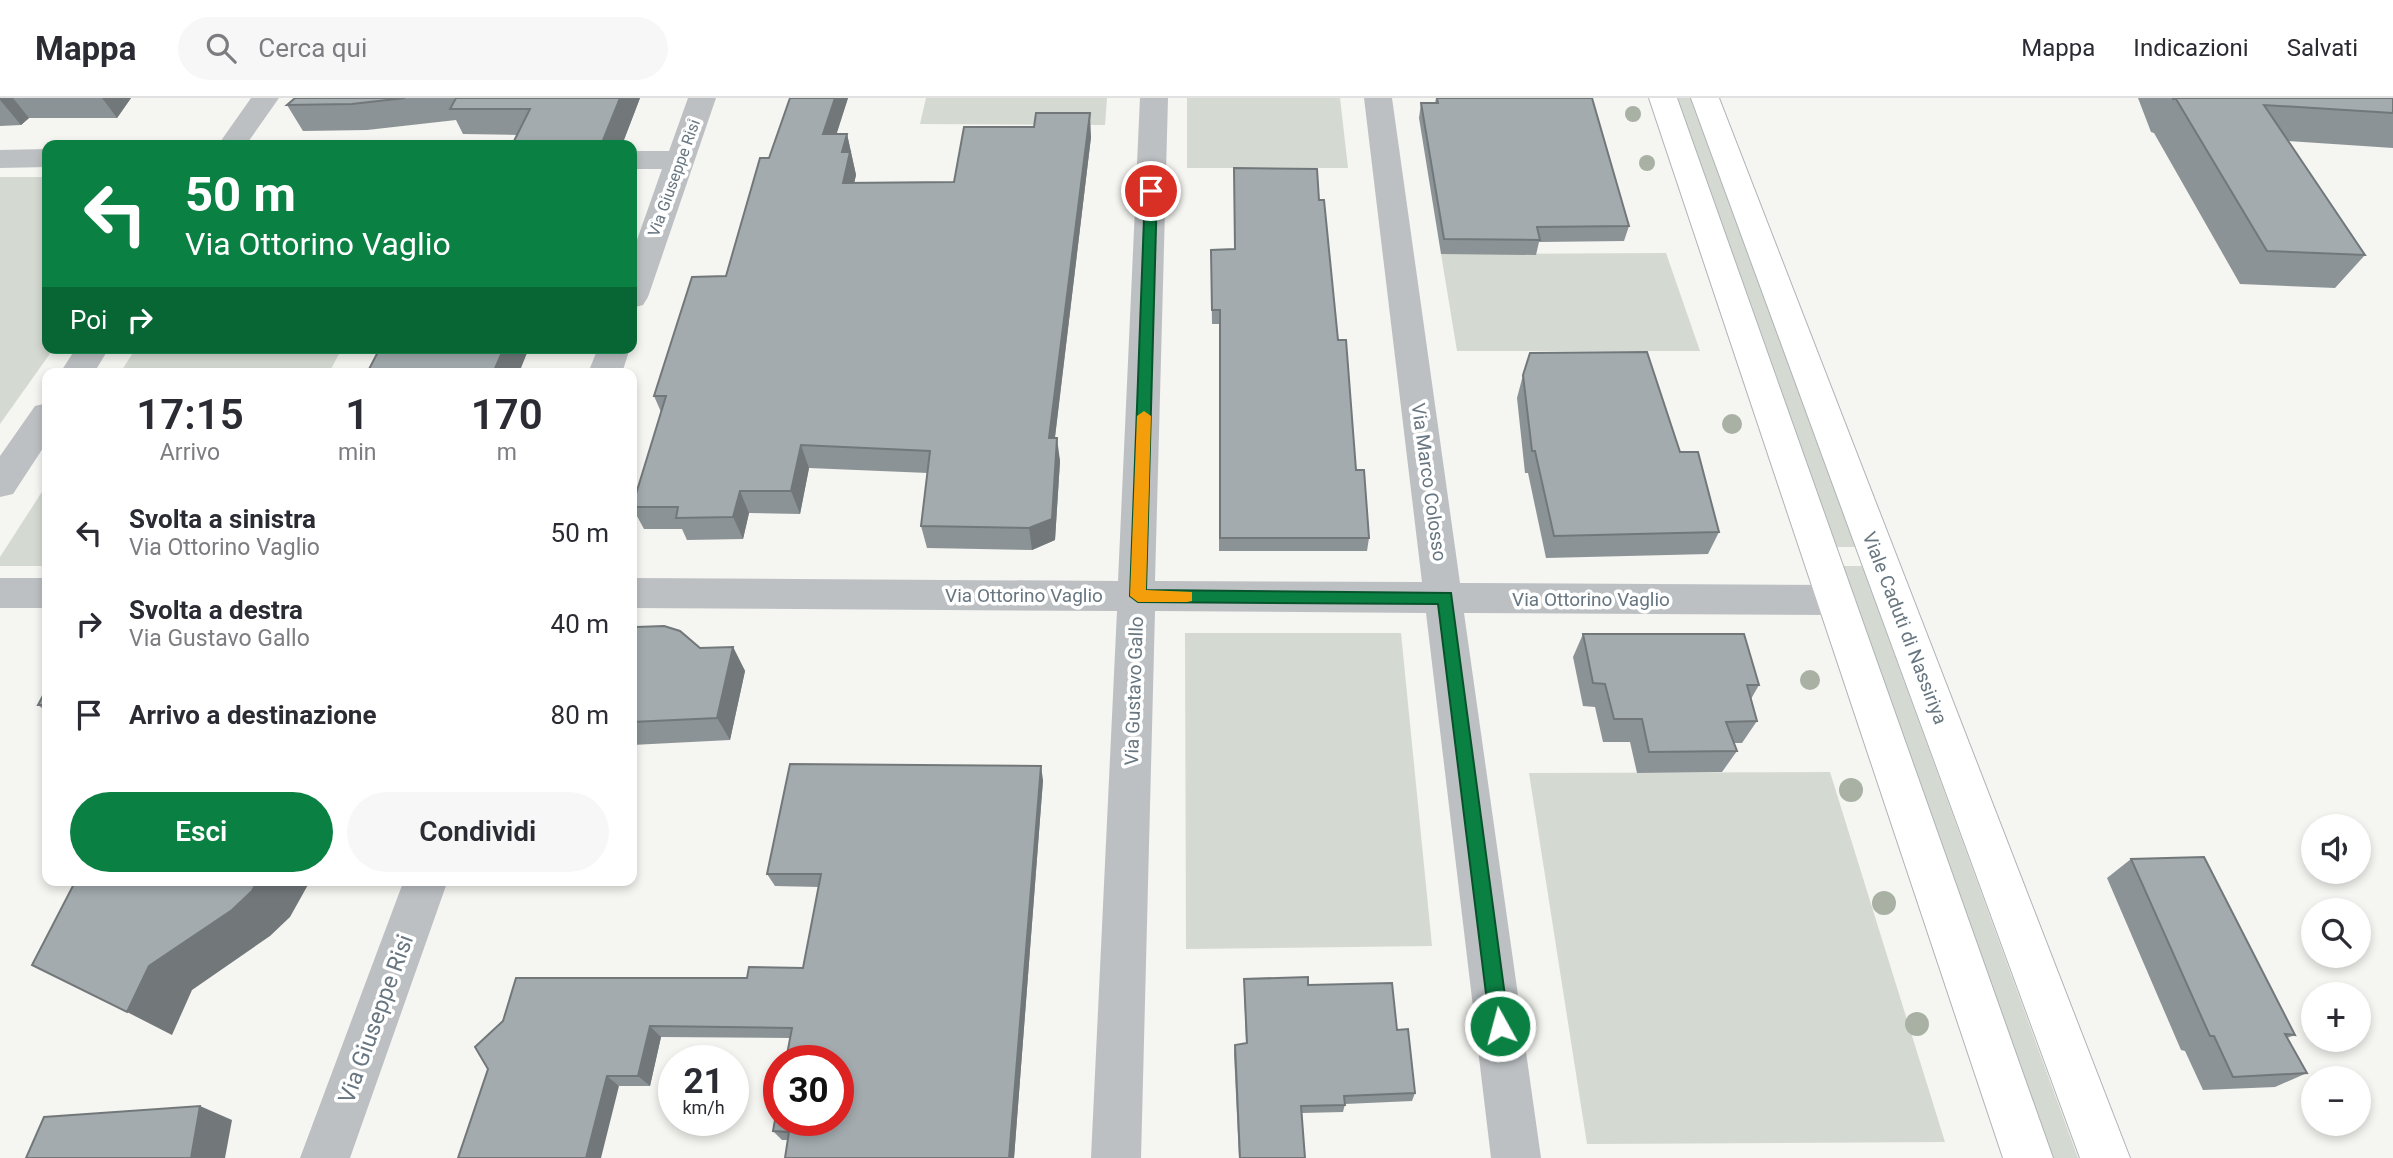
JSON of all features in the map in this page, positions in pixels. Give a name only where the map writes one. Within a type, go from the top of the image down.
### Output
[{"type":"main road","points":[[1663,98],[2028,1158]]},
{"type":"main road","name":"Viale Caduti di Nassiriya","points":[[1705,98],[2105,1158]]},
{"type":"street","points":[[236,140],[265,98]]},
{"type":"street","name":"Via Giuseppe Risi","points":[[637,282],[702,98]]},
{"type":"street","name":"Via Gustavo Gallo","points":[[1116,1158],[1154,98]]},
{"type":"street","name":"Via Marco Colosso","points":[[1378,98],[1516,1158]]},
{"type":"street","points":[[0,159],[42,158]]},
{"type":"street","points":[[637,160],[679,160]]},
{"type":"street","points":[[0,484],[42,422]]},
{"type":"street","points":[[0,593],[42,593]]},
{"type":"street","name":"Via Ottorino Vaglio","points":[[637,593],[1837,600]]},
{"type":"street","name":"Via Giuseppe Risi","points":[[326,1158],[424,886]]},
{"type":"shaded area","points":[[926,98],[1107,98],[1105,125],[920,124]]},
{"type":"shaded area","points":[[1187,98],[1340,98],[1348,168],[1187,168]]},
{"type":"shaded area","points":[[1676,98],[1692,98],[1857,547],[1836,547]]},
{"type":"shaded area","points":[[0,177],[42,177],[42,354],[50,354],[0,424]]},
{"type":"shaded area","points":[[1666,253],[1700,351],[1457,351],[1441,254]]},
{"type":"shaded area","points":[[132,354],[339,354],[332,368],[123,368]]},
{"type":"shaded area","points":[[42,492],[42,566],[0,566],[0,557]]},
{"type":"shaded area","points":[[1842,566],[1862,566],[2078,1158],[2052,1158]]},
{"type":"shaded area","points":[[1185,633],[1401,633],[1432,946],[1186,949]]},
{"type":"shaded area","points":[[1830,772],[1945,1142],[1587,1144],[1529,773]]},
{"type":"building","points":[[295,98],[405,98],[352,104],[287,105]]},
{"type":"building","points":[[456,98],[620,98],[603,140],[514,140],[530,109],[450,109]]},
{"type":"building","points":[[790,98],[835,98],[823,134],[847,134],[842,152],[850,152],[843,183],[954,182],[964,127],[1034,127],[1036,113],[1090,113],[1049,438],[1057,438],[1052,519],[1029,528],[921,526],[930,451],[801,445],[791,491],[740,491],[733,517],[676,518],[678,507],[637,507],[637,491],[666,396],[654,396],[692,277],[726,276],[760,158],[769,158]]},
{"type":"building","points":[[1437,98],[1592,98],[1629,226],[1537,227],[1540,240],[1444,239],[1421,103],[1438,103]]},
{"type":"building","points":[[2173,98],[2393,98],[2393,113],[2264,105],[2365,255],[2267,251]]},
{"type":"building","points":[[1234,168],[1317,169],[1319,200],[1324,200],[1338,340],[1346,340],[1356,470],[1364,470],[1369,538],[1220,538],[1220,310],[1212,310],[1211,250],[1235,249]]},
{"type":"building","points":[[1647,352],[1680,452],[1698,452],[1719,532],[1554,536],[1535,451],[1532,451],[1523,375],[1530,353]]},
{"type":"building","points":[[377,354],[501,354],[495,368],[370,368]]},
{"type":"building","points":[[664,626],[680,631],[700,648],[733,647],[717,718],[637,722],[637,627]]},
{"type":"building","points":[[1583,634],[1744,634],[1759,685],[1747,685],[1757,721],[1726,722],[1737,751],[1649,752],[1642,719],[1614,719],[1605,684],[1593,683]]},
{"type":"building","points":[[790,764],[1041,766],[1009,1158],[785,1158],[788,1136],[854,1136],[854,1045],[789,1045],[792,1028],[650,1026],[638,1076],[607,1076],[586,1158],[458,1158],[488,1069],[475,1047],[503,1021],[516,978],[747,978],[749,967],[803,968],[821,874],[767,874]]},
{"type":"building","points":[[2204,857],[2295,1035],[2285,1034],[2303,1066],[2301,1073],[2233,1077],[2214,1036],[2210,1036],[2131,859]]},
{"type":"building","points":[[73,886],[255,886],[232,910],[149,966],[127,1012],[32,965]]},
{"type":"building","points":[[1308,977],[1308,985],[1392,983],[1397,1030],[1408,1029],[1415,1093],[1344,1096],[1345,1105],[1301,1106],[1305,1158],[1240,1158],[1235,1045],[1247,1043],[1244,979]]},
{"type":"building","points":[[200,1106],[191,1158],[26,1158],[44,1117]]},
{"type":"slow traffic","points":[[1144,416],[1138,596],[1187,596]]},
{"type":"route","points":[[1151,191],[1138,596],[1445,598],[1500,1026]]}]
